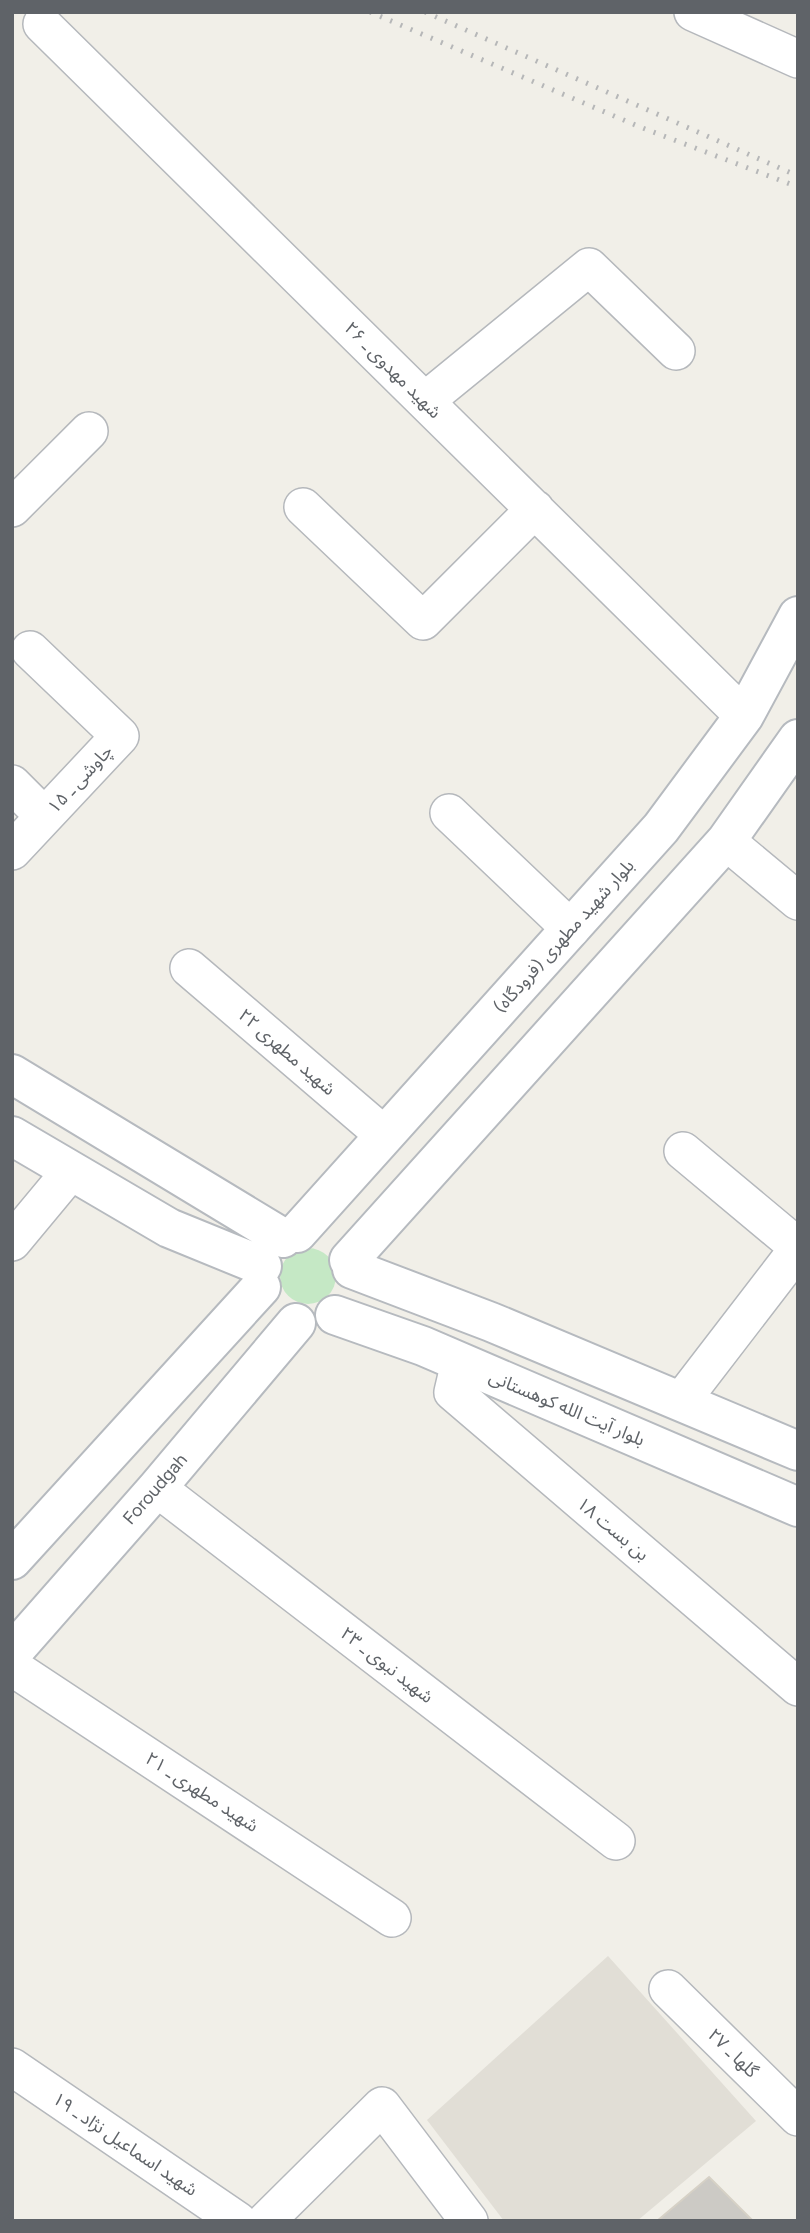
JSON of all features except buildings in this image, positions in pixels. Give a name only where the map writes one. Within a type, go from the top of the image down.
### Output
[{"type":"main road","name":"بلوار شهید مطهری (فرودگاه)","points":[[276,1256],[661,828],[744,716],[798,616]]},
{"type":"main road","points":[[351,1264],[726,841],[798,739]]},
{"type":"main road","points":[[12,1074],[153,1159],[276,1256]]},
{"type":"main road","points":[[12,1136],[169,1228],[276,1256]]},
{"type":"main road","points":[[122,1201],[138,1202],[148,1196],[156,1186],[158,1174],[153,1159]]},
{"type":"main road","points":[[12,1560],[276,1256],[313,1232],[328,1237],[341,1246],[351,1264],[353,1282],[344,1306],[335,1315],[310,1325],[283,1318],[273,1310],[276,1256]]},
{"type":"main road","points":[[351,1264],[682,1400],[798,1451]]},
{"type":"main road","points":[[423,1346],[416,1335],[416,1321],[423,1308],[437,1300]]},
{"type":"main road","name":"بلوار آیت الله کوهستانی","points":[[335,1315],[423,1346],[798,1507]]},
{"type":"main road","name":"Foroudgah","points":[[12,1653],[157,1488],[296,1323]]},
{"type":"street","points":[[693,12],[798,59]]},
{"type":"street","name":"شهید مهدوی ـ ۲۶","points":[[42,24],[744,716]]},
{"type":"street","points":[[425,401],[589,267],[676,351]]},
{"type":"street","points":[[12,508],[89,431]]},
{"type":"street","points":[[303,507],[423,621],[534,509]]},
{"type":"street","name":"چاوشی ـ ۱۵","points":[[12,850],[120,736],[30,650]]},
{"type":"street","points":[[12,784],[44,816]]},
{"type":"street","points":[[449,813],[571,929]]},
{"type":"street","points":[[726,841],[798,901]]},
{"type":"street","name":"شهید مطهری ۲۲","points":[[189,968],[384,1135]]},
{"type":"street","points":[[682,1400],[798,1248],[683,1150]]},
{"type":"street","points":[[12,1242],[71,1171]]},
{"type":"street","name":"بن بست ۱۸","points":[[460,1362],[453,1392],[798,1687]]},
{"type":"street","name":"شهید نبوی ـ ۲۳","points":[[157,1488],[616,1841]]},
{"type":"street","name":"شهید مطهری ـ ۲۱","points":[[12,1667],[392,1918]]},
{"type":"street","name":"گلها ـ ۲۷","points":[[667,1989],[798,2117]]},
{"type":"street","name":"شهید اسماعیل نژاد ـ ۱۹","points":[[12,2067],[238,2221]]},
{"type":"street","points":[[266,2221],[382,2106],[470,2221]]},
{"type":"shaded area","points":[[608,1956],[756,2121],[637,2221],[504,2221],[427,2120]]},
{"type":"green space","points":[[308,1248],[319,1250],[328,1256],[334,1265],[334,1287],[328,1296],[319,1302],[308,1304],[297,1302],[288,1296],[282,1287],[280,1276],[282,1265],[288,1256],[297,1250]]},
{"type":"railway","points":[[370,12],[640,127],[798,187]]},
{"type":"railway","points":[[425,12],[798,176]]}]
